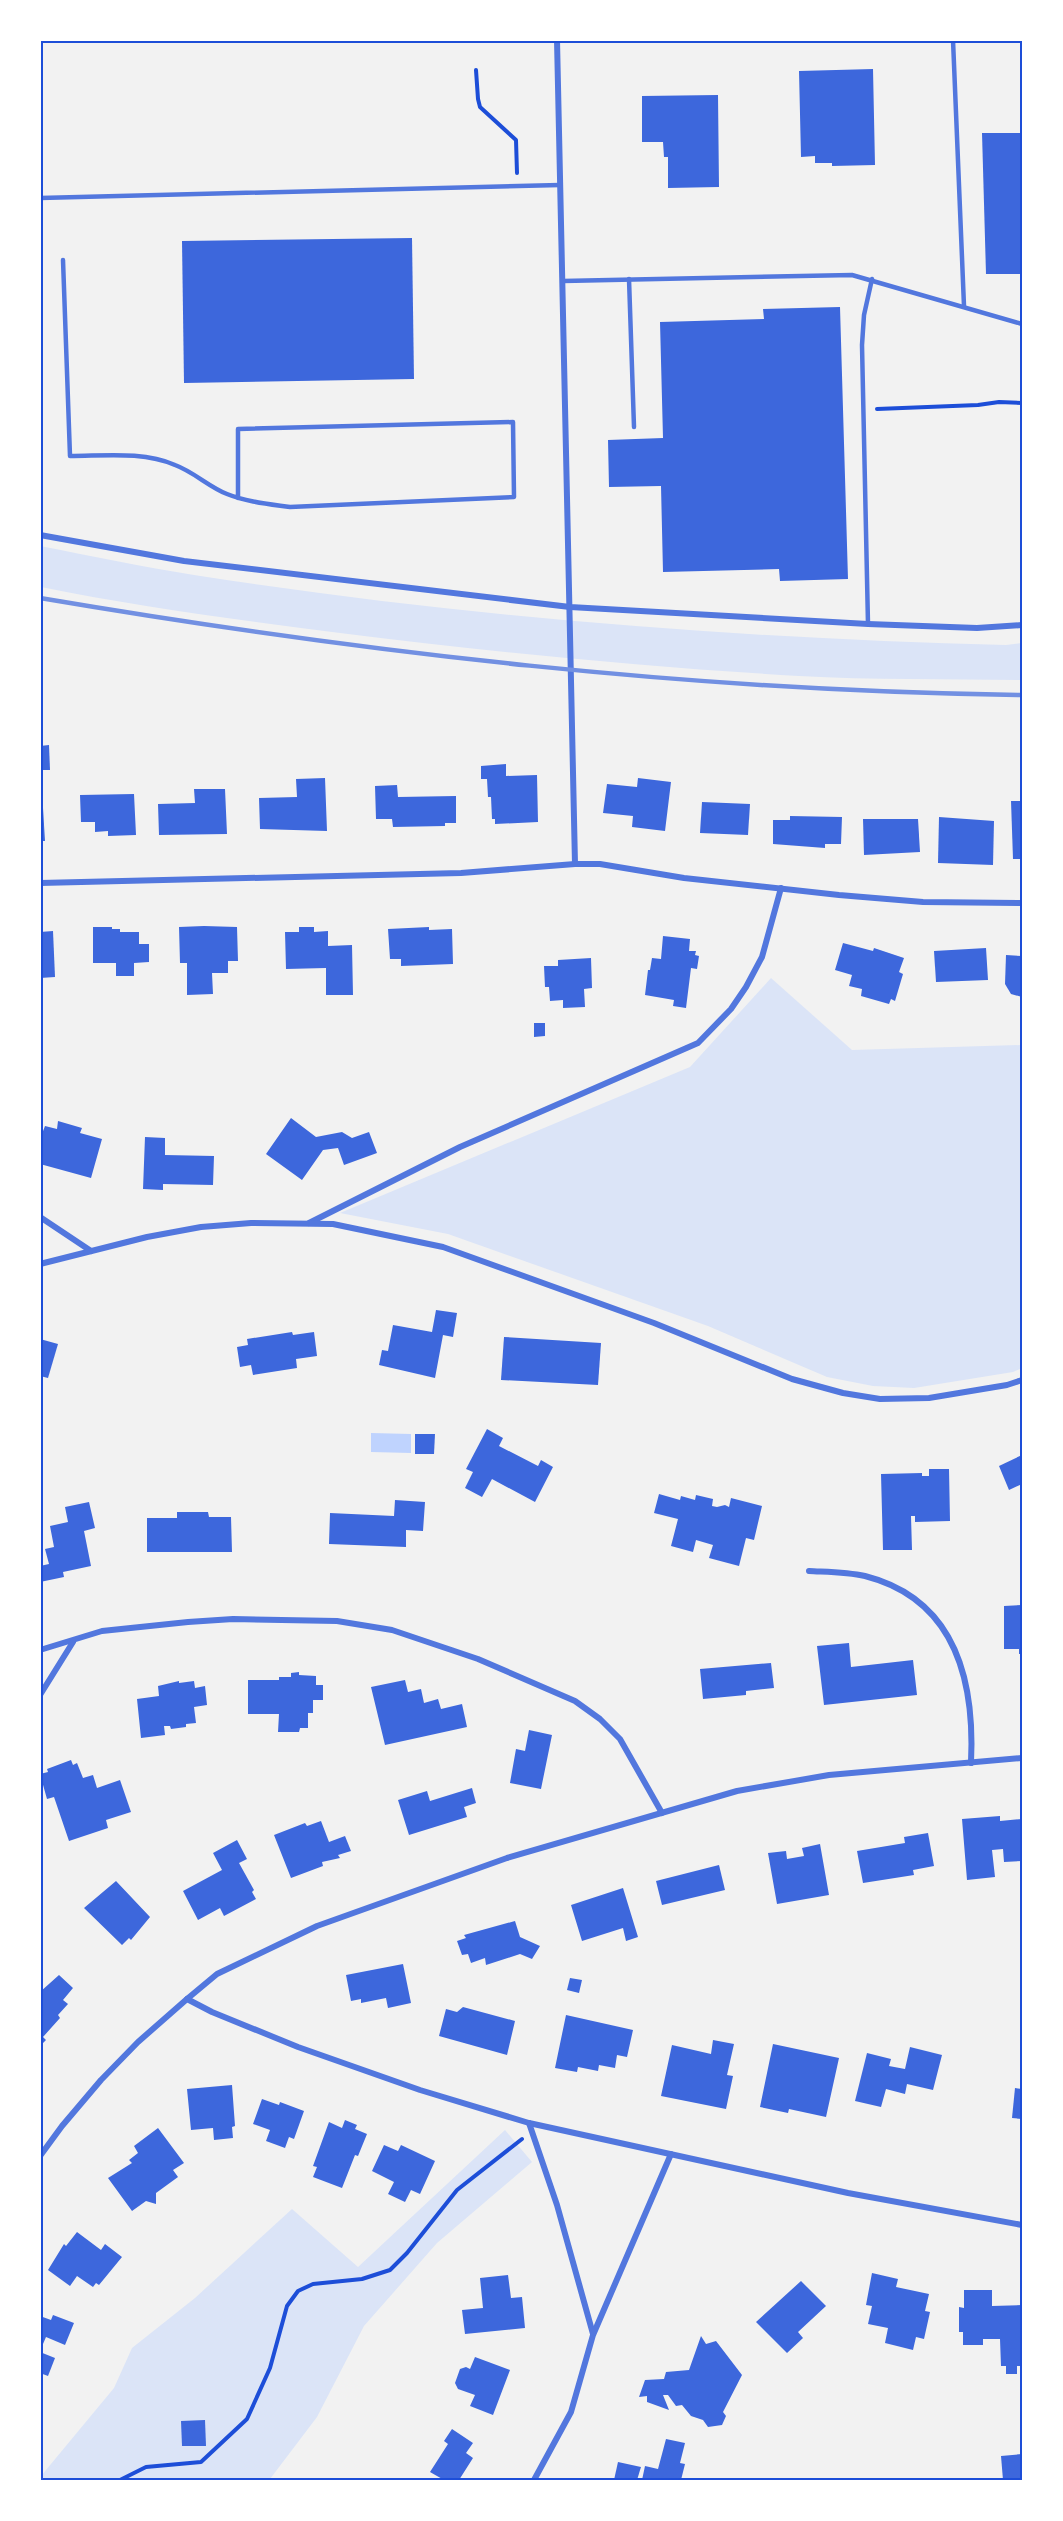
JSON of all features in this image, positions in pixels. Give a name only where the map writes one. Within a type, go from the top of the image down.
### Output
[{"type":"street","points":[[557,40],[575,864]]},
{"type":"street","points":[[40,535],[184,561],[570,607],[868,624],[977,627],[1023,625]]},
{"type":"street","points":[[40,883],[461,873],[600,864],[684,878],[923,902],[1023,903]]},
{"type":"street","points":[[306,1224],[460,1147],[698,1043],[731,1009],[746,987],[762,957],[781,888]]},
{"type":"street","points":[[40,1217],[91,1251]]},
{"type":"street","points":[[40,1264],[147,1237],[201,1227],[251,1223],[337,1225],[443,1247],[654,1323],[792,1379],[843,1393],[880,1399],[929,1398],[1007,1385],[1023,1380]]},
{"type":"street","points":[[809,1571],[864,1576],[901,1590],[926,1607],[937,1619],[952,1642],[967,1685],[972,1742],[971,1763]]},
{"type":"street","points":[[40,1650],[73,1642],[102,1631],[233,1619],[337,1621],[392,1630],[478,1659],[575,1701],[600,1719],[620,1739],[662,1813]]},
{"type":"street","points":[[40,1695],[73,1642]]},
{"type":"street","points":[[42,2152],[101,2080],[138,2042],[217,1974],[317,1926],[507,1858],[765,1785],[829,1775],[1023,1758]]},
{"type":"street","points":[[187,1999],[212,2012],[298,2047],[420,2090],[529,2123],[848,2193],[1023,2225]]},
{"type":"street","points":[[529,2123],[557,2205],[593,2334]]},
{"type":"street","points":[[534,2481],[571,2412],[593,2334],[671,2154]]},
{"type":"lane","points":[[953,40],[964,306]]},
{"type":"lane","points":[[40,198],[560,185]]},
{"type":"lane","points":[[63,260],[70,456],[152,458],[176,465],[226,494],[238,498],[290,507],[514,497],[513,422],[238,429],[238,498]]},
{"type":"lane","points":[[563,280],[832,274],[872,279],[1023,324]]},
{"type":"lane","points":[[629,279],[634,427]]},
{"type":"lane","points":[[868,624],[862,409],[863,328],[872,279]]},
{"type":"path","points":[[476,70],[477,99],[480,107],[516,140],[518,186]]},
{"type":"path","points":[[862,409],[978,405],[999,402],[1023,403]]},
{"type":"path","points":[[120,2481],[146,2467],[201,2462],[247,2419],[270,2368],[287,2306],[298,2290],[313,2284],[362,2279],[390,2270],[403,2258],[457,2190],[532,2132]]},
{"type":"shaded area","points":[[40,546],[194,575],[396,603],[497,614],[802,637],[1006,645],[1022,643],[1022,680],[883,679],[684,668],[455,646],[265,623],[152,607],[41,587]]},
{"type":"shaded area","points":[[771,978],[852,1050],[1022,1045],[1022,1368],[1013,1372],[914,1388],[873,1386],[827,1377],[708,1326],[448,1234],[340,1213],[690,1067]]},
{"type":"shaded area","points":[[505,2130],[532,2162],[437,2243],[364,2326],[317,2417],[270,2479],[41,2480],[41,2476],[114,2388],[132,2348],[195,2298],[292,2209],[358,2267]]},
{"type":"water","points":[[371,1433],[411,1434],[411,1453],[371,1452]]},
{"type":"building","points":[[873,69],[875,165],[832,166],[832,163],[815,163],[815,156],[801,157],[799,71]]},
{"type":"building","points":[[718,95],[719,187],[668,188],[668,157],[664,157],[663,142],[642,142],[642,96]]},
{"type":"building","points":[[982,133],[1022,133],[1022,274],[986,274]]},
{"type":"building","points":[[412,238],[414,379],[184,383],[182,241]]},
{"type":"building","points":[[840,307],[848,579],[780,581],[779,569],[663,572],[661,486],[609,487],[608,440],[663,438],[660,322],[764,319],[763,309]]},
{"type":"building","points":[[49,745],[50,770],[40,770],[40,746]]},
{"type":"building","points":[[506,764],[506,776],[537,775],[538,822],[495,824],[495,819],[492,819],[491,797],[488,797],[487,779],[481,779],[481,766]]},
{"type":"building","points":[[325,778],[327,831],[260,829],[259,798],[297,797],[296,779]]},
{"type":"building","points":[[638,778],[671,782],[665,831],[632,827],[633,816],[603,813],[607,784],[637,787]]},
{"type":"building","points":[[397,785],[398,797],[456,796],[456,823],[445,823],[445,826],[393,827],[392,819],[376,819],[375,786]]},
{"type":"building","points":[[194,789],[225,789],[227,834],[159,835],[158,804],[195,803]]},
{"type":"building","points":[[134,794],[136,835],[108,836],[108,831],[95,832],[95,822],[81,822],[80,795]]},
{"type":"building","points":[[1011,801],[1022,801],[1022,859],[1013,859]]},
{"type":"building","points":[[702,802],[750,804],[748,835],[700,833]]},
{"type":"building","points":[[40,808],[43,808],[45,841],[40,841]]},
{"type":"building","points":[[790,816],[842,817],[841,844],[825,844],[825,848],[773,844],[773,820],[790,820]]},
{"type":"building","points":[[939,817],[994,821],[993,865],[938,863]]},
{"type":"building","points":[[863,819],[918,819],[920,852],[864,855]]},
{"type":"building","points":[[93,927],[112,927],[112,929],[120,929],[120,932],[139,932],[139,944],[149,944],[149,962],[134,963],[134,976],[116,976],[116,963],[93,963]]},
{"type":"building","points":[[179,927],[237,927],[238,961],[228,961],[228,973],[212,973],[213,994],[187,995],[187,963],[180,963]]},
{"type":"building","points":[[299,927],[314,927],[314,932],[328,931],[328,946],[352,945],[353,995],[326,995],[326,968],[286,969],[285,932],[299,932]]},
{"type":"building","points":[[429,927],[429,930],[452,929],[453,964],[401,966],[401,959],[390,959],[388,929]]},
{"type":"building","points":[[53,931],[55,977],[40,978],[40,932]]},
{"type":"building","points":[[663,936],[690,939],[689,951],[696,951],[695,955],[699,956],[697,969],[691,968],[686,1008],[673,1006],[674,1000],[645,995],[652,958],[661,959]]},
{"type":"building","points":[[843,943],[873,951],[874,948],[904,958],[899,972],[903,974],[895,1001],[891,999],[889,1004],[861,996],[862,989],[849,986],[852,975],[835,970]]},
{"type":"building","points":[[986,948],[988,980],[936,982],[934,951]]},
{"type":"building","points":[[1006,955],[1022,956],[1022,997],[1011,994],[1005,984]]},
{"type":"building","points":[[591,958],[592,988],[584,989],[585,1007],[563,1008],[563,1000],[550,1001],[549,987],[545,987],[544,966],[558,966],[558,960]]},
{"type":"building","points":[[534,1023],[545,1023],[545,1036],[534,1037]]},
{"type":"building","points":[[291,1118],[316,1137],[342,1132],[352,1138],[369,1132],[377,1153],[344,1165],[338,1148],[323,1150],[302,1180],[266,1154]]},
{"type":"building","points":[[58,1121],[82,1128],[80,1133],[102,1139],[91,1178],[40,1164],[40,1139],[45,1126],[57,1129]]},
{"type":"building","points":[[145,1137],[165,1138],[165,1155],[214,1156],[213,1185],[163,1184],[163,1190],[143,1189]]},
{"type":"building","points":[[436,1310],[457,1313],[453,1337],[443,1335],[435,1378],[379,1365],[382,1350],[388,1351],[393,1325],[432,1332]]},
{"type":"building","points":[[292,1332],[293,1335],[314,1332],[317,1356],[296,1359],[297,1368],[253,1375],[251,1365],[240,1367],[237,1347],[248,1345],[247,1339]]},
{"type":"building","points":[[504,1337],[601,1343],[598,1385],[501,1380]]},
{"type":"building","points":[[40,1339],[58,1344],[48,1378],[40,1376]]},
{"type":"building","points":[[487,1429],[503,1438],[499,1446],[538,1466],[541,1460],[553,1467],[535,1502],[492,1479],[482,1497],[465,1488],[473,1472],[466,1469]]},
{"type":"building","points":[[415,1434],[435,1434],[434,1454],[415,1454]]},
{"type":"building","points":[[1022,1455],[1022,1484],[1009,1490],[999,1466]]},
{"type":"building","points":[[929,1469],[949,1469],[950,1521],[915,1522],[915,1516],[911,1516],[912,1550],[883,1550],[881,1474],[922,1473],[922,1476],[929,1476]]},
{"type":"building","points":[[659,1494],[680,1500],[681,1496],[695,1500],[696,1495],[713,1499],[712,1506],[717,1507],[725,1505],[729,1507],[731,1498],[762,1506],[754,1540],[746,1538],[739,1566],[709,1558],[713,1545],[696,1540],[693,1552],[671,1546],[678,1519],[654,1513]]},
{"type":"building","points":[[395,1500],[425,1502],[423,1531],[406,1530],[406,1547],[329,1544],[330,1513],[394,1516]]},
{"type":"building","points":[[89,1502],[95,1528],[84,1531],[91,1566],[63,1572],[64,1577],[40,1582],[40,1566],[49,1564],[45,1549],[54,1547],[50,1526],[68,1522],[65,1507]]},
{"type":"building","points":[[177,1512],[208,1512],[209,1517],[231,1517],[232,1552],[147,1552],[147,1518],[177,1518]]},
{"type":"building","points":[[1022,1605],[1022,1654],[1019,1654],[1019,1649],[1004,1649],[1004,1606]]},
{"type":"building","points":[[849,1643],[851,1667],[913,1660],[917,1695],[824,1705],[817,1646]]},
{"type":"building","points":[[771,1663],[774,1688],[746,1691],[746,1695],[703,1699],[700,1669]]},
{"type":"building","points":[[299,1672],[299,1675],[316,1676],[316,1685],[323,1685],[323,1700],[313,1700],[313,1713],[308,1713],[308,1728],[300,1728],[299,1732],[278,1732],[279,1714],[248,1714],[248,1680],[279,1680],[279,1677],[291,1677],[291,1673]]},
{"type":"building","points":[[405,1680],[408,1692],[421,1689],[424,1703],[438,1699],[441,1709],[462,1704],[467,1727],[385,1745],[371,1687]]},
{"type":"building","points":[[179,1681],[179,1683],[194,1681],[195,1688],[205,1686],[207,1705],[194,1707],[196,1723],[171,1729],[170,1726],[164,1726],[165,1735],[141,1738],[137,1699],[159,1696],[158,1686]]},
{"type":"building","points":[[529,1730],[552,1735],[541,1789],[510,1783],[516,1749],[525,1751]]},
{"type":"building","points":[[71,1760],[73,1765],[77,1763],[83,1778],[93,1775],[97,1788],[120,1780],[131,1812],[106,1820],[108,1828],[69,1841],[54,1797],[47,1799],[40,1774]]},
{"type":"building","points":[[472,1788],[476,1803],[464,1807],[467,1817],[409,1835],[398,1800],[427,1791],[430,1801]]},
{"type":"building","points":[[1000,1816],[1000,1821],[1022,1819],[1022,1861],[1004,1862],[1003,1849],[992,1850],[995,1877],[967,1880],[962,1819]]},
{"type":"building","points":[[321,1821],[329,1842],[345,1836],[351,1851],[338,1855],[340,1858],[322,1862],[323,1866],[291,1878],[274,1835],[305,1823],[307,1826]]},
{"type":"building","points":[[928,1833],[934,1866],[913,1870],[914,1875],[863,1883],[857,1851],[905,1843],[904,1837]]},
{"type":"building","points":[[237,1840],[247,1859],[239,1863],[254,1890],[252,1892],[256,1899],[224,1916],[220,1908],[198,1920],[183,1891],[222,1870],[213,1853]]},
{"type":"building","points":[[820,1844],[829,1895],[777,1904],[768,1853],[786,1851],[787,1859],[804,1856],[802,1848]]},
{"type":"building","points":[[719,1865],[725,1890],[662,1905],[656,1881]]},
{"type":"building","points":[[116,1881],[150,1917],[131,1940],[129,1938],[122,1945],[84,1908]]},
{"type":"building","points":[[623,1888],[638,1937],[626,1941],[623,1928],[582,1941],[571,1905]]},
{"type":"building","points":[[515,1921],[520,1937],[540,1946],[532,1959],[520,1954],[486,1965],[485,1958],[471,1963],[468,1954],[462,1955],[457,1941],[466,1938],[464,1935]]},
{"type":"building","points":[[403,1964],[411,2003],[388,2008],[386,1998],[361,2003],[361,1999],[351,2001],[346,1975]]},
{"type":"building","points":[[59,1975],[73,1988],[63,2000],[68,2004],[58,2015],[60,2018],[43,2037],[46,2040],[40,2046],[40,1992]]},
{"type":"building","points":[[570,1978],[582,1980],[579,1993],[567,1990]]},
{"type":"building","points":[[463,2007],[515,2021],[507,2055],[439,2036],[446,2009],[457,2012]]},
{"type":"building","points":[[566,2015],[633,2030],[627,2057],[617,2055],[615,2068],[599,2065],[598,2071],[578,2067],[577,2072],[555,2068]]},
{"type":"building","points":[[713,2040],[734,2044],[727,2075],[733,2076],[726,2109],[661,2096],[672,2045],[711,2054]]},
{"type":"building","points":[[773,2044],[839,2058],[826,2117],[789,2109],[788,2113],[760,2107]]},
{"type":"building","points":[[910,2047],[942,2055],[933,2090],[907,2084],[905,2094],[886,2089],[881,2107],[855,2101],[867,2053],[891,2059],[889,2066],[905,2069]]},
{"type":"building","points":[[232,2085],[235,2126],[232,2127],[233,2138],[214,2140],[213,2128],[191,2130],[187,2089]]},
{"type":"building","points":[[1015,2088],[1022,2089],[1022,2119],[1012,2118]]},
{"type":"building","points":[[262,2099],[279,2105],[280,2102],[304,2111],[294,2139],[289,2137],[285,2148],[266,2141],[270,2130],[253,2124]]},
{"type":"building","points":[[345,2120],[357,2125],[355,2129],[367,2134],[358,2156],[355,2155],[342,2188],[313,2177],[317,2167],[313,2166],[329,2122],[342,2128]]},
{"type":"building","points":[[158,2128],[184,2163],[173,2170],[178,2177],[156,2193],[156,2204],[146,2201],[132,2211],[108,2178],[132,2163],[129,2160],[138,2153],[134,2146]]},
{"type":"building","points":[[384,2145],[398,2151],[401,2145],[435,2161],[420,2194],[411,2190],[405,2202],[388,2194],[394,2182],[372,2171]]},
{"type":"building","points":[[77,2232],[101,2250],[105,2244],[122,2257],[99,2285],[96,2283],[93,2287],[77,2276],[70,2286],[48,2270],[64,2244],[66,2246]]},
{"type":"building","points":[[872,2273],[898,2279],[896,2287],[929,2294],[925,2311],[930,2312],[924,2339],[916,2337],[913,2350],[885,2343],[888,2328],[868,2324],[872,2306],[866,2305]]},
{"type":"building","points":[[508,2275],[511,2298],[522,2297],[525,2328],[465,2334],[462,2310],[483,2308],[480,2278]]},
{"type":"building","points":[[801,2281],[826,2306],[798,2332],[803,2338],[787,2353],[756,2322]]},
{"type":"building","points":[[964,2290],[992,2290],[992,2306],[1022,2305],[1022,2366],[1017,2366],[1017,2374],[1006,2374],[1006,2366],[1001,2366],[1000,2339],[983,2339],[983,2345],[963,2345],[963,2332],[959,2332],[959,2307],[964,2308]]},
{"type":"building","points":[[53,2315],[74,2323],[65,2345],[46,2337],[40,2351],[40,2316],[51,2320]]},
{"type":"building","points":[[701,2336],[706,2344],[716,2341],[742,2375],[723,2412],[726,2416],[722,2425],[708,2427],[703,2420],[691,2416],[682,2405],[676,2406],[668,2395],[663,2395],[669,2410],[647,2402],[647,2396],[639,2397],[645,2380],[664,2379],[666,2372],[689,2370]]},
{"type":"building","points":[[40,2352],[55,2358],[48,2376],[40,2373]]},
{"type":"building","points":[[475,2357],[510,2370],[493,2415],[470,2406],[475,2395],[458,2389],[455,2383],[460,2369],[466,2367],[470,2369]]},
{"type":"building","points":[[205,2420],[206,2446],[182,2446],[181,2421]]},
{"type":"building","points":[[452,2429],[473,2443],[466,2453],[473,2458],[459,2480],[444,2480],[430,2472],[448,2444],[444,2441]]},
{"type":"building","points":[[666,2439],[685,2443],[680,2463],[685,2464],[681,2480],[642,2480],[645,2466],[658,2469]]},
{"type":"building","points":[[1022,2454],[1022,2480],[1003,2480],[1001,2456]]},
{"type":"building","points":[[618,2462],[641,2467],[637,2480],[614,2480]]},
{"type":"railway","points":[[40,598],[284,636],[530,666],[775,686],[1022,695]]}]
